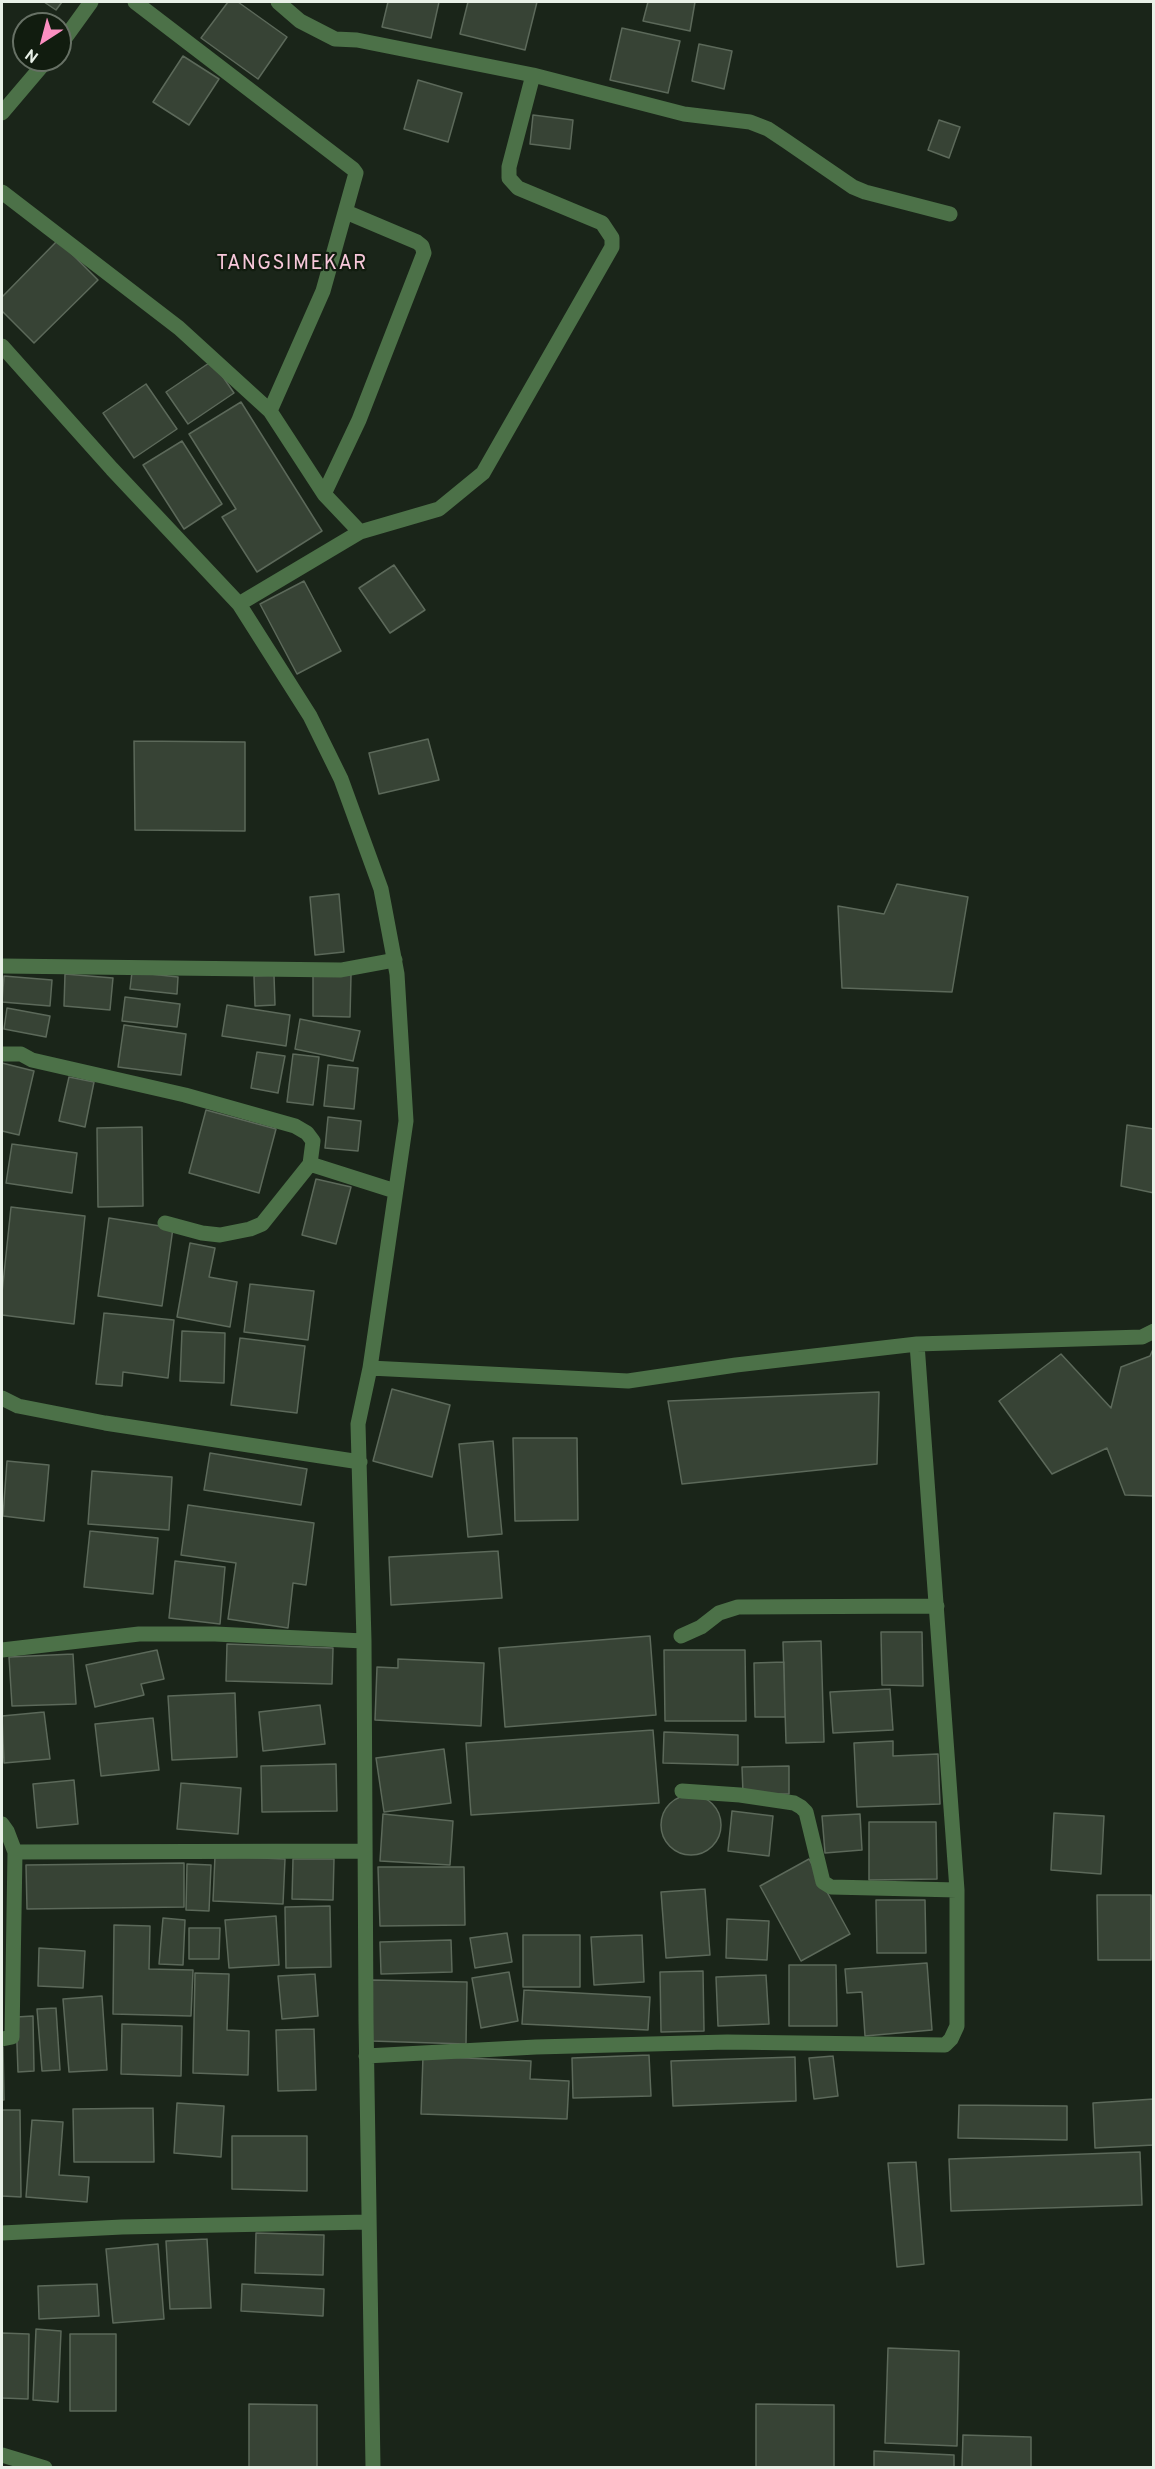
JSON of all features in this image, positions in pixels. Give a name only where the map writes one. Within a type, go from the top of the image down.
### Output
[{"type":"street","points":[[72,28],[91,2]]},
{"type":"street","points":[[135,2],[353,169],[356,179],[323,291],[270,411]]},
{"type":"street","points":[[278,2],[300,21],[335,39],[357,40],[533,75],[684,114],[750,122],[768,129],[853,187],[950,214]]},
{"type":"street","points":[[2,113],[38,72]]},
{"type":"street","points":[[239,603],[360,532],[439,508],[483,473],[612,247],[612,238],[602,223],[518,188],[509,178],[508,167],[533,75]]},
{"type":"street","points":[[2,192],[179,328],[270,411],[324,494],[360,532]]},
{"type":"street","points":[[324,494],[368,399],[424,253],[422,246],[417,242],[346,213]]},
{"type":"street","points":[[2,346],[112,469],[239,603],[310,716],[341,779],[381,889],[398,974],[406,1121],[370,1368],[358,1424],[364,1641],[366,2056],[373,2468]]},
{"type":"street","points":[[2,966],[341,970],[395,960]]},
{"type":"street","points":[[2,1054],[21,1054],[32,1060],[185,1095],[295,1126],[307,1133],[313,1141],[310,1164],[262,1224],[220,1235],[202,1233],[165,1223]]},
{"type":"street","points":[[310,1164],[395,1191]]},
{"type":"street","points":[[370,1368],[628,1382],[736,1365],[916,1344],[1142,1337],[1154,1331]]},
{"type":"street","points":[[366,2056],[536,2046],[727,2042],[945,2045],[951,2039],[957,2026],[957,1890],[916,1344]]},
{"type":"street","points":[[2,1398],[18,1406],[105,1423],[360,1462]]},
{"type":"street","points":[[681,1636],[701,1627],[720,1613],[738,1606],[937,1606]]},
{"type":"street","points":[[2,1650],[139,1634],[215,1634],[364,1641]]},
{"type":"street","points":[[682,1791],[740,1795],[794,1803],[801,1807],[806,1812],[823,1882],[831,1887],[957,1890]]},
{"type":"street","points":[[2,1824],[15,1852],[12,2037],[2,2040]]},
{"type":"street","points":[[15,1852],[365,1851]]},
{"type":"street","points":[[2,2233],[122,2227],[369,2222]]},
{"type":"street","points":[[2,2455],[45,2468]]},
{"type":"building","points":[[44,2],[62,2],[56,10]]},
{"type":"building","points":[[228,2],[238,2],[287,37],[258,79],[201,38]]},
{"type":"building","points":[[388,2],[439,2],[431,38],[382,27]]},
{"type":"building","points":[[468,2],[537,2],[525,50],[460,34]]},
{"type":"building","points":[[648,2],[695,2],[690,31],[643,21]]},
{"type":"building","points":[[622,28],[680,41],[668,93],[610,80]]},
{"type":"building","points":[[699,44],[732,51],[724,89],[692,81]]},
{"type":"building","points":[[183,56],[219,79],[189,125],[153,102]]},
{"type":"building","points":[[418,80],[462,93],[448,142],[404,129]]},
{"type":"building","points":[[533,115],[573,120],[570,149],[530,144]]},
{"type":"building","points":[[939,120],[960,127],[949,158],[928,150]]},
{"type":"building","points":[[58,240],[98,280],[34,343],[2,311],[2,297]]},
{"type":"building","points":[[212,361],[234,393],[188,424],[166,392]]},
{"type":"building","points":[[146,384],[177,429],[134,458],[103,413]]},
{"type":"building","points":[[241,402],[322,531],[257,572],[222,517],[236,509],[189,434]]},
{"type":"building","points":[[182,441],[222,504],[184,529],[143,465]]},
{"type":"building","points":[[394,565],[425,610],[390,633],[359,588]]},
{"type":"building","points":[[304,581],[341,651],[297,674],[260,604]]},
{"type":"building","points":[[428,739],[439,780],[379,794],[369,753]]},
{"type":"building","points":[[134,741],[245,742],[245,831],[135,830]]},
{"type":"building","points":[[897,884],[968,897],[952,992],[842,988],[838,906],[884,914]]},
{"type":"building","points":[[339,894],[344,952],[315,955],[310,897]]},
{"type":"building","points":[[132,972],[178,977],[177,994],[130,989]]},
{"type":"building","points":[[65,974],[113,978],[110,1010],[64,1006]]},
{"type":"building","points":[[274,975],[275,1005],[255,1006],[254,976]]},
{"type":"building","points":[[313,975],[351,975],[350,1017],[313,1016]]},
{"type":"building","points":[[4,976],[52,980],[50,1006],[2,1002]]},
{"type":"building","points":[[125,997],[180,1004],[177,1027],[122,1021]]},
{"type":"building","points":[[227,1005],[290,1015],[286,1046],[222,1036]]},
{"type":"building","points":[[7,1008],[50,1016],[46,1037],[4,1029]]},
{"type":"building","points":[[300,1019],[360,1031],[353,1061],[295,1049]]},
{"type":"building","points":[[124,1025],[186,1034],[181,1075],[118,1067]]},
{"type":"building","points":[[257,1052],[285,1056],[278,1093],[251,1088]]},
{"type":"building","points":[[293,1054],[319,1057],[313,1105],[287,1102]]},
{"type":"building","points":[[2,1063],[34,1071],[19,1135],[2,1131]]},
{"type":"building","points":[[328,1065],[358,1068],[354,1109],[324,1106]]},
{"type":"building","points":[[69,1077],[94,1082],[85,1127],[59,1121]]},
{"type":"building","points":[[206,1110],[276,1129],[259,1193],[189,1173]]},
{"type":"building","points":[[328,1117],[361,1121],[358,1151],[325,1148]]},
{"type":"building","points":[[1127,1125],[1154,1129],[1154,1193],[1121,1186]]},
{"type":"building","points":[[142,1127],[143,1206],[98,1207],[97,1128]]},
{"type":"building","points":[[12,1144],[77,1153],[72,1193],[6,1183]]},
{"type":"building","points":[[316,1179],[351,1187],[336,1244],[302,1235]]},
{"type":"building","points":[[11,1207],[85,1216],[74,1324],[2,1315],[2,1293]]},
{"type":"building","points":[[109,1218],[173,1228],[162,1306],[98,1296]]},
{"type":"building","points":[[190,1243],[215,1248],[209,1277],[237,1282],[230,1327],[177,1317]]},
{"type":"building","points":[[250,1284],[314,1291],[308,1340],[244,1332]]},
{"type":"building","points":[[104,1313],[174,1320],[168,1378],[123,1372],[122,1386],[96,1384]]},
{"type":"building","points":[[182,1331],[225,1333],[224,1383],[180,1381]]},
{"type":"building","points":[[240,1338],[305,1346],[297,1413],[231,1405]]},
{"type":"building","points":[[1154,1347],[1154,1496],[1125,1495],[1107,1448],[1052,1474],[999,1401],[1061,1354],[1111,1408],[1121,1367],[1150,1356]]},
{"type":"building","points":[[392,1389],[450,1405],[432,1477],[373,1461]]},
{"type":"building","points":[[879,1392],[877,1464],[682,1484],[668,1401]]},
{"type":"building","points":[[513,1438],[577,1438],[578,1520],[515,1521]]},
{"type":"building","points":[[493,1441],[502,1534],[468,1537],[459,1444]]},
{"type":"building","points":[[210,1453],[307,1469],[301,1505],[204,1490]]},
{"type":"building","points":[[7,1461],[49,1465],[44,1521],[3,1516]]},
{"type":"building","points":[[92,1471],[172,1477],[169,1530],[88,1524]]},
{"type":"building","points":[[188,1505],[314,1523],[306,1585],[293,1583],[288,1628],[228,1619],[236,1563],[181,1555]]},
{"type":"building","points":[[90,1531],[158,1538],[153,1594],[84,1587]]},
{"type":"building","points":[[498,1551],[502,1598],[391,1605],[389,1557]]},
{"type":"building","points":[[175,1561],[225,1567],[220,1624],[169,1618]]},
{"type":"building","points":[[881,1632],[922,1632],[923,1686],[882,1685]]},
{"type":"building","points":[[650,1636],[656,1715],[505,1727],[499,1648]]},
{"type":"building","points":[[821,1641],[824,1742],[786,1743],[783,1642]]},
{"type":"building","points":[[227,1644],[333,1648],[332,1684],[226,1681]]},
{"type":"building","points":[[157,1650],[164,1679],[141,1684],[144,1695],[95,1707],[86,1665]]},
{"type":"building","points":[[664,1650],[745,1650],[746,1721],[665,1721]]},
{"type":"building","points":[[73,1654],[76,1704],[12,1706],[9,1657]]},
{"type":"building","points":[[398,1659],[484,1663],[481,1726],[375,1720],[377,1667],[398,1668]]},
{"type":"building","points":[[784,1662],[785,1717],[755,1717],[754,1663]]},
{"type":"building","points":[[890,1689],[893,1730],[833,1733],[830,1692]]},
{"type":"building","points":[[235,1693],[237,1757],[172,1760],[168,1696]]},
{"type":"building","points":[[320,1705],[325,1744],[263,1751],[259,1712]]},
{"type":"building","points":[[44,1712],[50,1759],[4,1763],[2,1716]]},
{"type":"building","points":[[153,1718],[159,1770],[101,1776],[95,1724]]},
{"type":"building","points":[[653,1730],[659,1803],[471,1815],[466,1743]]},
{"type":"building","points":[[664,1732],[738,1735],[738,1765],[663,1763]]},
{"type":"building","points":[[893,1741],[893,1756],[938,1754],[940,1804],[857,1807],[854,1743]]},
{"type":"building","points":[[444,1749],[451,1803],[384,1812],[376,1758]]},
{"type":"building","points":[[336,1764],[337,1811],[262,1812],[261,1766]]},
{"type":"building","points":[[789,1766],[789,1794],[743,1794],[742,1767]]},
{"type":"building","points":[[74,1780],[78,1824],[37,1828],[33,1784]]},
{"type":"building","points":[[181,1783],[241,1788],[238,1834],[177,1829]]},
{"type":"building","points":[[685,1795],[697,1795],[708,1800],[716,1808],[721,1825],[719,1837],[708,1850],[697,1855],[685,1855],[674,1850],[666,1842],[661,1831],[661,1819],[666,1808],[674,1800]]},
{"type":"building","points":[[732,1811],[773,1816],[769,1856],[728,1851]]},
{"type":"building","points":[[1054,1813],[1104,1816],[1101,1874],[1051,1870]]},
{"type":"building","points":[[383,1814],[453,1821],[450,1865],[380,1861]]},
{"type":"building","points":[[860,1814],[862,1850],[825,1853],[822,1816]]},
{"type":"building","points":[[869,1822],[936,1822],[937,1879],[869,1880]]},
{"type":"building","points":[[215,1856],[285,1859],[283,1904],[213,1901]]},
{"type":"building","points":[[293,1859],[334,1859],[333,1900],[292,1899]]},
{"type":"building","points":[[809,1859],[850,1934],[801,1961],[760,1886]]},
{"type":"building","points":[[184,1863],[184,1907],[27,1909],[26,1865]]},
{"type":"building","points":[[187,1864],[211,1865],[209,1911],[186,1910]]},
{"type":"building","points":[[378,1867],[464,1867],[465,1925],[380,1926]]},
{"type":"building","points":[[705,1889],[710,1955],[666,1958],[661,1892]]},
{"type":"building","points":[[1097,1895],[1151,1895],[1151,1960],[1098,1960]]},
{"type":"building","points":[[876,1900],[925,1900],[926,1953],[877,1953]]},
{"type":"building","points":[[330,1906],[331,1967],[286,1968],[285,1907]]},
{"type":"building","points":[[276,1916],[279,1965],[229,1968],[225,1920]]},
{"type":"building","points":[[163,1918],[185,1920],[183,1965],[159,1964]]},
{"type":"building","points":[[727,1919],[769,1921],[767,1960],[726,1958]]},
{"type":"building","points":[[114,1925],[150,1926],[149,1969],[193,1970],[191,2016],[113,2014]]},
{"type":"building","points":[[189,1928],[220,1928],[219,1959],[189,1959]]},
{"type":"building","points":[[507,1933],[512,1962],[475,1968],[470,1938]]},
{"type":"building","points":[[523,1935],[580,1935],[580,1987],[523,1987]]},
{"type":"building","points":[[642,1935],[644,1982],[594,1985],[591,1937]]},
{"type":"building","points":[[451,1940],[452,1972],[381,1974],[380,1942]]},
{"type":"building","points":[[39,1948],[85,1951],[83,1988],[38,1986]]},
{"type":"building","points":[[927,1963],[932,2030],[865,2036],[862,1992],[847,1993],[845,1969]]},
{"type":"building","points":[[789,1965],[836,1965],[837,2026],[789,2026]]},
{"type":"building","points":[[703,1971],[704,2031],[661,2032],[660,1972]]},
{"type":"building","points":[[509,1972],[518,2021],[481,2028],[472,1978]]},
{"type":"building","points":[[195,1973],[229,1974],[227,2030],[249,2031],[248,2075],[193,2073]]},
{"type":"building","points":[[315,1974],[318,2016],[282,2019],[278,1976]]},
{"type":"building","points":[[766,1975],[769,2024],[718,2026],[716,1977]]},
{"type":"building","points":[[372,1980],[467,1982],[466,2044],[371,2041]]},
{"type":"building","points":[[524,1990],[650,1997],[648,2030],[522,2024]]},
{"type":"building","points":[[102,1996],[107,2070],[69,2072],[63,1999]]},
{"type":"building","points":[[56,2008],[60,2070],[42,2071],[37,2009]]},
{"type":"building","points":[[33,2016],[34,2071],[18,2072],[16,2017]]},
{"type":"building","points":[[122,2024],[182,2026],[181,2076],[121,2074]]},
{"type":"building","points":[[314,2029],[316,2090],[278,2091],[276,2030]]},
{"type":"building","points":[[3,2047],[4,2100],[2,2100]]},
{"type":"building","points":[[649,2055],[651,2096],[573,2098],[572,2058]]},
{"type":"building","points":[[423,2056],[531,2061],[530,2079],[569,2081],[567,2119],[421,2114]]},
{"type":"building","points":[[833,2056],[838,2096],[814,2099],[809,2058]]},
{"type":"building","points":[[795,2057],[796,2101],[673,2106],[671,2061]]},
{"type":"building","points":[[1154,2099],[1154,2145],[1095,2148],[1093,2103]]},
{"type":"building","points":[[177,2103],[224,2106],[221,2157],[174,2153]]},
{"type":"building","points":[[959,2105],[1067,2106],[1067,2140],[958,2138]]},
{"type":"building","points":[[153,2108],[154,2162],[74,2162],[73,2109]]},
{"type":"building","points":[[2,2110],[20,2110],[21,2197],[2,2196]]},
{"type":"building","points":[[32,2120],[63,2122],[59,2175],[89,2177],[87,2202],[26,2197]]},
{"type":"building","points":[[232,2136],[307,2136],[307,2191],[232,2189]]},
{"type":"building","points":[[1140,2152],[1142,2205],[951,2211],[949,2159]]},
{"type":"building","points":[[916,2162],[924,2264],[897,2267],[888,2163]]},
{"type":"building","points":[[256,2233],[324,2235],[323,2275],[255,2273]]},
{"type":"building","points":[[207,2239],[211,2308],[170,2309],[166,2241]]},
{"type":"building","points":[[158,2244],[164,2319],[113,2323],[106,2249]]},
{"type":"building","points":[[97,2284],[99,2316],[39,2319],[38,2286]]},
{"type":"building","points":[[242,2284],[324,2289],[323,2316],[241,2311]]},
{"type":"building","points":[[36,2329],[61,2331],[58,2402],[33,2400]]},
{"type":"building","points":[[2,2333],[29,2334],[28,2399],[2,2398]]},
{"type":"building","points":[[70,2334],[116,2334],[116,2411],[70,2411]]},
{"type":"building","points":[[888,2348],[959,2351],[957,2446],[885,2443]]},
{"type":"building","points":[[249,2404],[317,2405],[317,2468],[249,2468]]},
{"type":"building","points":[[756,2404],[834,2405],[834,2468],[756,2468]]},
{"type":"building","points":[[963,2435],[1031,2437],[1031,2468],[962,2468]]},
{"type":"building","points":[[874,2451],[954,2455],[954,2468],[874,2468]]},
{"type":"district","name":"TANGSIMEKAR","points":[[292,265]]}]
